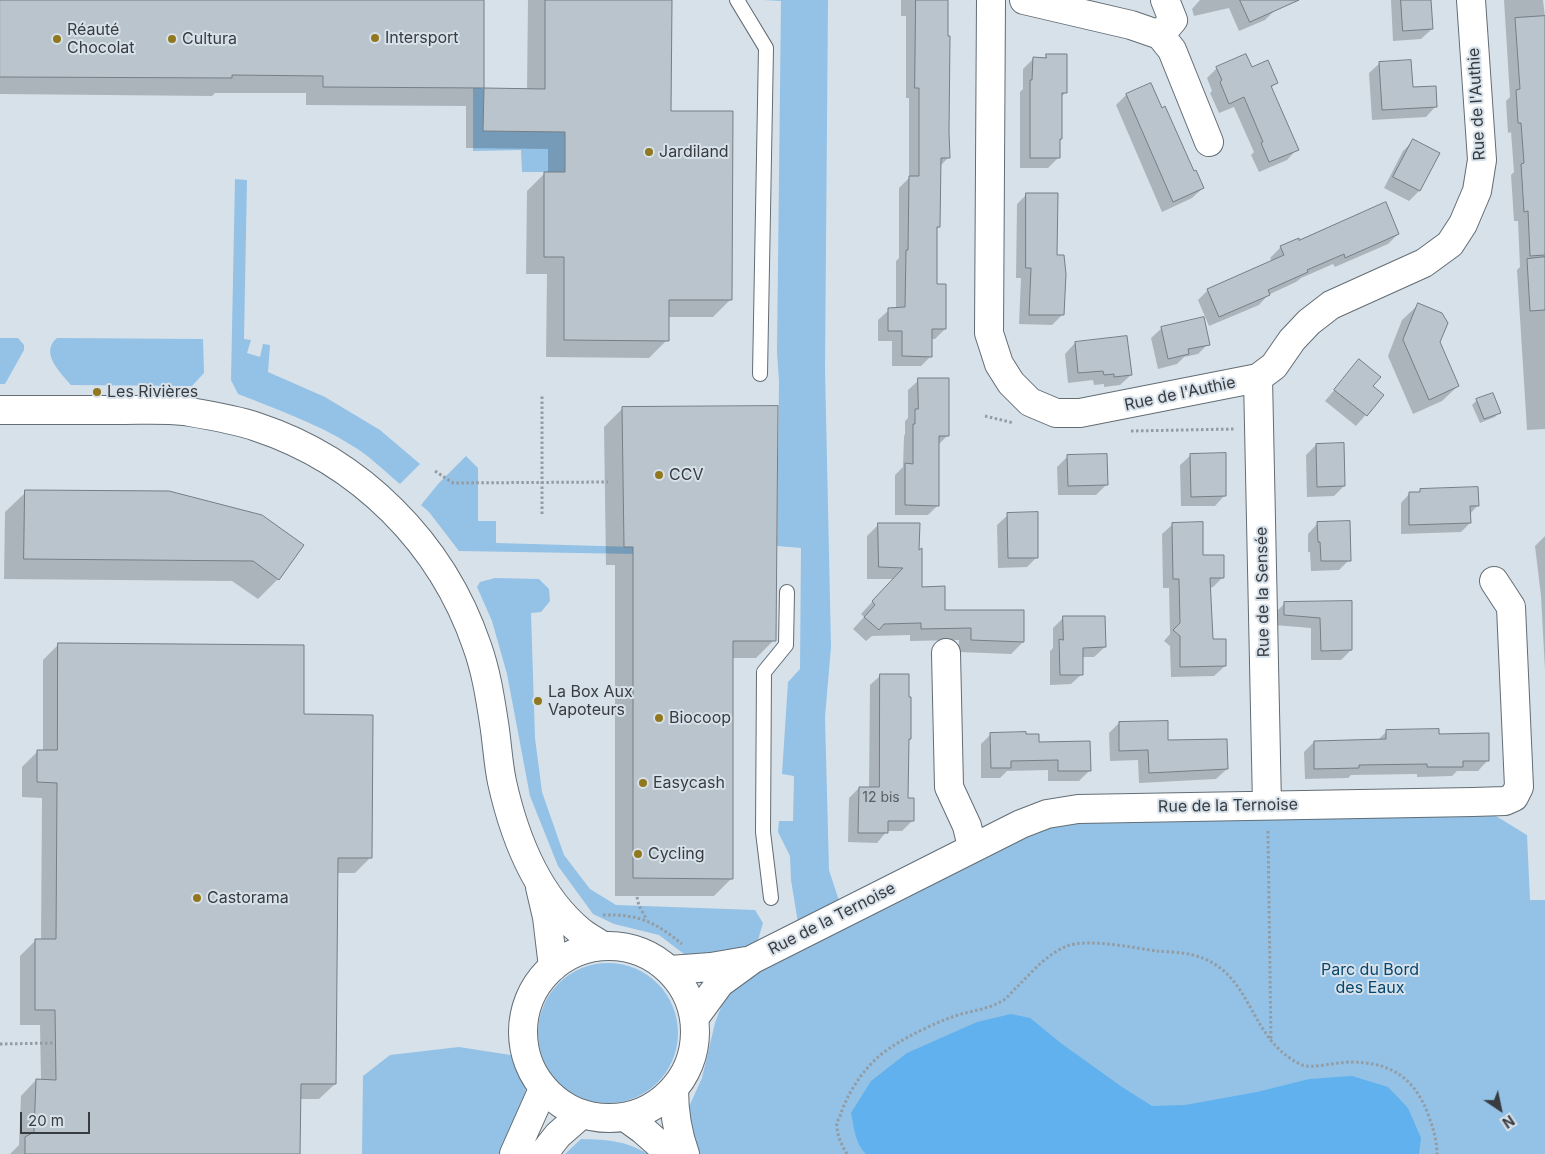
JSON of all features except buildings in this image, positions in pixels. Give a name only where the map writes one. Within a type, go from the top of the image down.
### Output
[{"type":"street","name":"Rue de l'Authie","points":[[990,0],[988,333],[999,364],[1011,383],[1030,402],[1056,413],[1080,413],[1258,378],[1274,366],[1292,340],[1308,322],[1331,305],[1424,263],[1450,244],[1464,224],[1477,191],[1482,160],[1471,0]]},
{"type":"street","points":[[1024,0],[1131,25],[1160,35],[1172,50],[1209,142]]},
{"type":"street","points":[[1160,35],[1173,20],[1165,0]]},
{"type":"street","name":"Rue de la Sensée","points":[[1258,378],[1268,814]]},
{"type":"street","points":[[0,410],[182,411],[256,426],[292,441],[359,480],[393,510],[429,553],[466,618],[478,648],[488,684],[502,782],[527,859],[550,898],[568,920],[581,932],[603,946]]},
{"type":"street","name":"Rue de la Ternoise","points":[[694,1017],[720,983],[753,959],[972,847],[1047,814],[1078,809],[1268,814],[1505,801],[1514,797],[1519,787],[1511,607],[1494,581]]},
{"type":"street","points":[[946,653],[949,788],[967,826],[972,847]]},
{"type":"street","points":[[538,879],[547,917],[553,967]]},
{"type":"street","points":[[603,946],[623,947],[643,952],[670,970],[686,992],[694,1017],[695,1042],[688,1067],[674,1089],[652,1107],[625,1117],[604,1118],[582,1114],[558,1102],[543,1089],[528,1062],[524,1045],[524,1023],[528,1002],[539,983],[553,967],[576,952],[603,946]]},
{"type":"street","name":"Rue de la Ternoise","points":[[670,970],[711,967],[753,959]]},
{"type":"street","points":[[514,1154],[543,1089]]},
{"type":"street","points":[[674,1089],[677,1131],[684,1154]]},
{"type":"street","points":[[543,1154],[558,1135],[582,1114]]},
{"type":"street","points":[[625,1117],[670,1154]]},
{"type":"lane","points":[[737,0],[766,48],[760,374]]},
{"type":"lane","points":[[771,898],[763,832],[764,672],[786,645],[787,592]]},
{"type":"path","points":[[542,396],[542,514]]},
{"type":"path","points":[[435,471],[454,483],[608,482]]},
{"type":"path","points":[[1268,814],[1271,1042]]},
{"type":"path","points":[[637,897],[639,906],[648,920],[711,967]]},
{"type":"path","points":[[568,920],[579,916],[619,915],[648,920]]},
{"type":"path","points":[[847,1154],[836,1126],[845,1099],[866,1068],[892,1046],[952,1017],[991,1007],[1004,1000],[1043,961],[1068,945],[1091,943],[1192,955],[1213,962],[1227,973],[1245,997],[1262,1031],[1287,1057],[1305,1066],[1349,1062],[1374,1064],[1396,1072],[1410,1081],[1423,1100],[1437,1142],[1437,1154]]},
{"type":"path","points":[[0,1044],[55,1043]]},
{"type":"green space","name":"Parc du Bord des Eaux","points":[[763,0],[828,0],[825,368],[831,647],[825,717],[829,870],[843,913],[1021,824],[1473,802],[1527,835],[1530,900],[1545,900],[1545,1154],[698,1154],[687,1111],[702,1078],[715,1023],[721,1007],[753,959],[800,935],[791,880],[790,856],[778,832],[779,821],[793,821],[794,776],[782,774],[788,682],[800,669],[801,548],[777,546],[781,1]]},
{"type":"green space","points":[[473,88],[484,88],[484,131],[565,132],[565,172],[522,172],[521,150],[473,151]]},
{"type":"green space","points":[[235,179],[247,180],[244,339],[251,340],[247,353],[260,357],[263,344],[270,345],[268,372],[325,397],[380,430],[420,464],[400,484],[364,453],[338,437],[296,417],[238,394],[231,380]]},
{"type":"green space","points":[[0,338],[18,338],[24,345],[24,350],[5,384],[0,384]]},
{"type":"green space","points":[[57,338],[203,339],[204,373],[192,386],[71,385],[57,369],[51,356],[52,344]]},
{"type":"green space","points":[[466,456],[478,468],[478,521],[496,521],[496,543],[636,547],[637,554],[459,551],[429,512],[421,505],[439,483]]},
{"type":"green space","points":[[495,578],[539,579],[549,589],[550,601],[541,612],[531,613],[535,738],[542,792],[564,855],[590,889],[616,905],[755,910],[763,923],[758,940],[729,955],[688,957],[659,935],[614,924],[593,914],[558,866],[530,796],[507,674],[492,621],[477,587],[480,582]]},
{"type":"green space","points":[[608,963],[622,964],[635,968],[657,984],[673,1006],[677,1019],[677,1047],[673,1060],[657,1082],[635,1098],[622,1102],[608,1103],[594,1102],[581,1098],[559,1082],[543,1060],[539,1047],[538,1033],[539,1019],[543,1006],[559,984],[581,968],[594,964]]},
{"type":"green space","points":[[459,1047],[517,1056],[527,1096],[501,1154],[362,1154],[363,1076],[390,1055]]},
{"type":"green space","points":[[581,1139],[616,1142],[639,1149],[648,1154],[565,1154]]},
{"type":"shaded area","points":[[1011,1014],[1030,1018],[1062,1044],[1152,1106],[1185,1105],[1257,1092],[1309,1079],[1352,1076],[1388,1087],[1408,1108],[1421,1138],[1419,1154],[866,1154],[862,1150],[857,1140],[851,1113],[871,1081],[907,1053],[977,1022]]},
{"type":"place","name":"Intersport","points":[[375,38]]},
{"type":"place","name":"Réauté Chocolat","points":[[57,39]]},
{"type":"place","name":"Cultura","points":[[172,39]]},
{"type":"place","name":"Jardiland","points":[[649,152]]},
{"type":"place","name":"Les Rivières","points":[[97,392]]},
{"type":"place","name":"CCV","points":[[659,475]]},
{"type":"place","name":"La Box Aux Vapoteurs","points":[[538,701]]},
{"type":"place","name":"Biocoop","points":[[659,718]]},
{"type":"place","name":"Easycash","points":[[643,783]]},
{"type":"place","name":"Cycling","points":[[638,854]]},
{"type":"place","name":"Castorama","points":[[197,898]]}]
